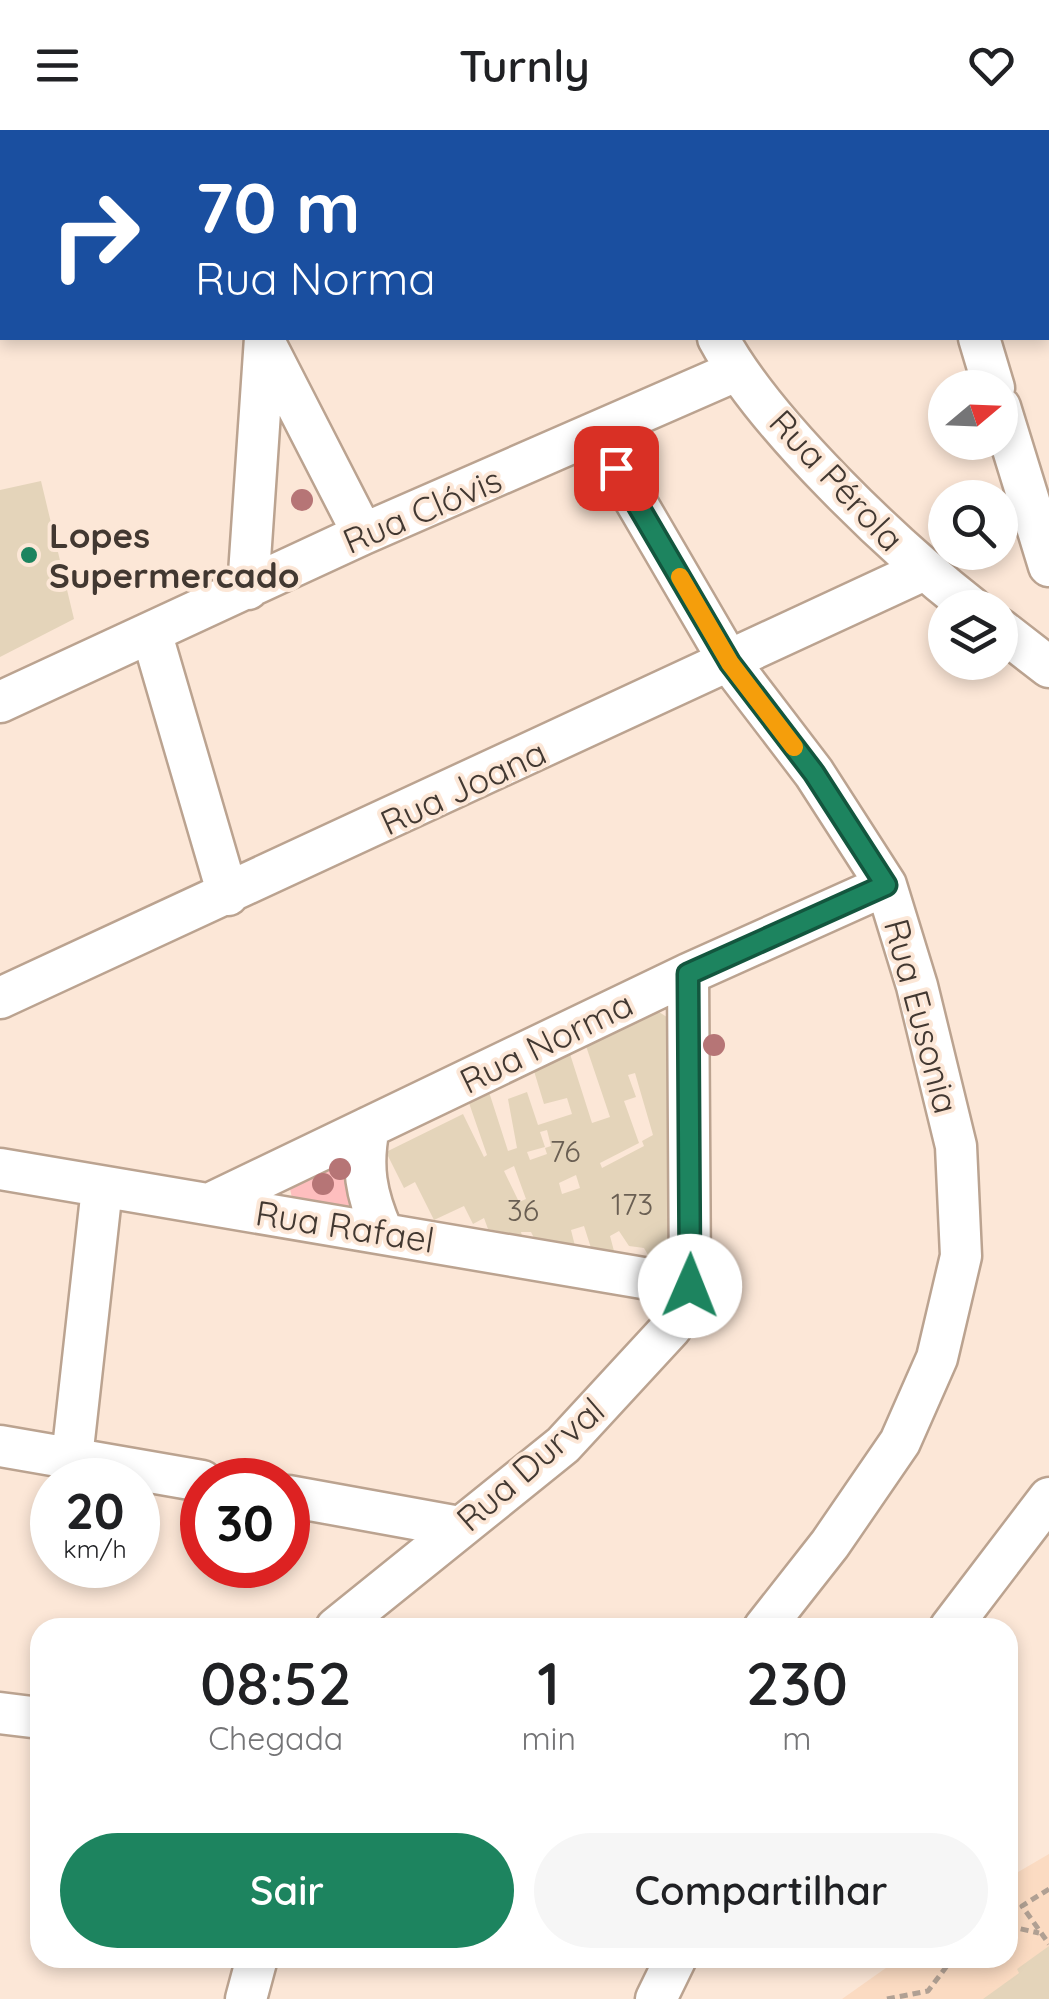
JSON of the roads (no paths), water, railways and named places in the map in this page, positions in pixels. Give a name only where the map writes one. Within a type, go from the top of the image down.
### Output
[{"type":"street","points":[[979,340],[988,370]]},
{"type":"street","points":[[266,342],[363,534]]},
{"type":"street","points":[[248,588],[266,342]]},
{"type":"street","name":"Rua Clóvis","points":[[0,702],[152,635],[363,534],[596,436],[727,354]]},
{"type":"street","name":"Rua Pérola","points":[[727,354],[828,473],[924,570],[949,590]]},
{"type":"street","name":"Rua Eusonia","points":[[596,436],[730,663],[814,773],[886,885],[917,986],[956,1146],[962,1256],[938,1358],[900,1442],[830,1544],[772,1618]]},
{"type":"street","points":[[1016,460],[1049,566]]},
{"type":"street","name":"Rua Joana","points":[[0,998],[924,570]]},
{"type":"street","points":[[152,635],[228,895]]},
{"type":"street","points":[[1018,643],[1049,667]]},
{"type":"street","name":"Rua Norma","points":[[210,1204],[688,974],[886,885]]},
{"type":"street","name":"Rua Durval","points":[[348,1618],[563,1444],[672,1328],[690,1286],[688,974]]},
{"type":"street","points":[[369,1127],[363,1160],[366,1194],[382,1231]]},
{"type":"street","name":"Rua Rafael","points":[[0,1169],[690,1286]]},
{"type":"street","points":[[0,1446],[72,1458],[102,1188]]},
{"type":"street","points":[[958,1618],[1049,1498]]},
{"type":"street","points":[[310,1500],[459,1527]]},
{"type":"street","points":[[0,1713],[30,1717]]},
{"type":"street","points":[[246,1999],[254,1968]]},
{"type":"street","points":[[656,1999],[671,1968]]},
{"type":"place","name":"Lopes Supermercado","points":[[29,555]]}]
